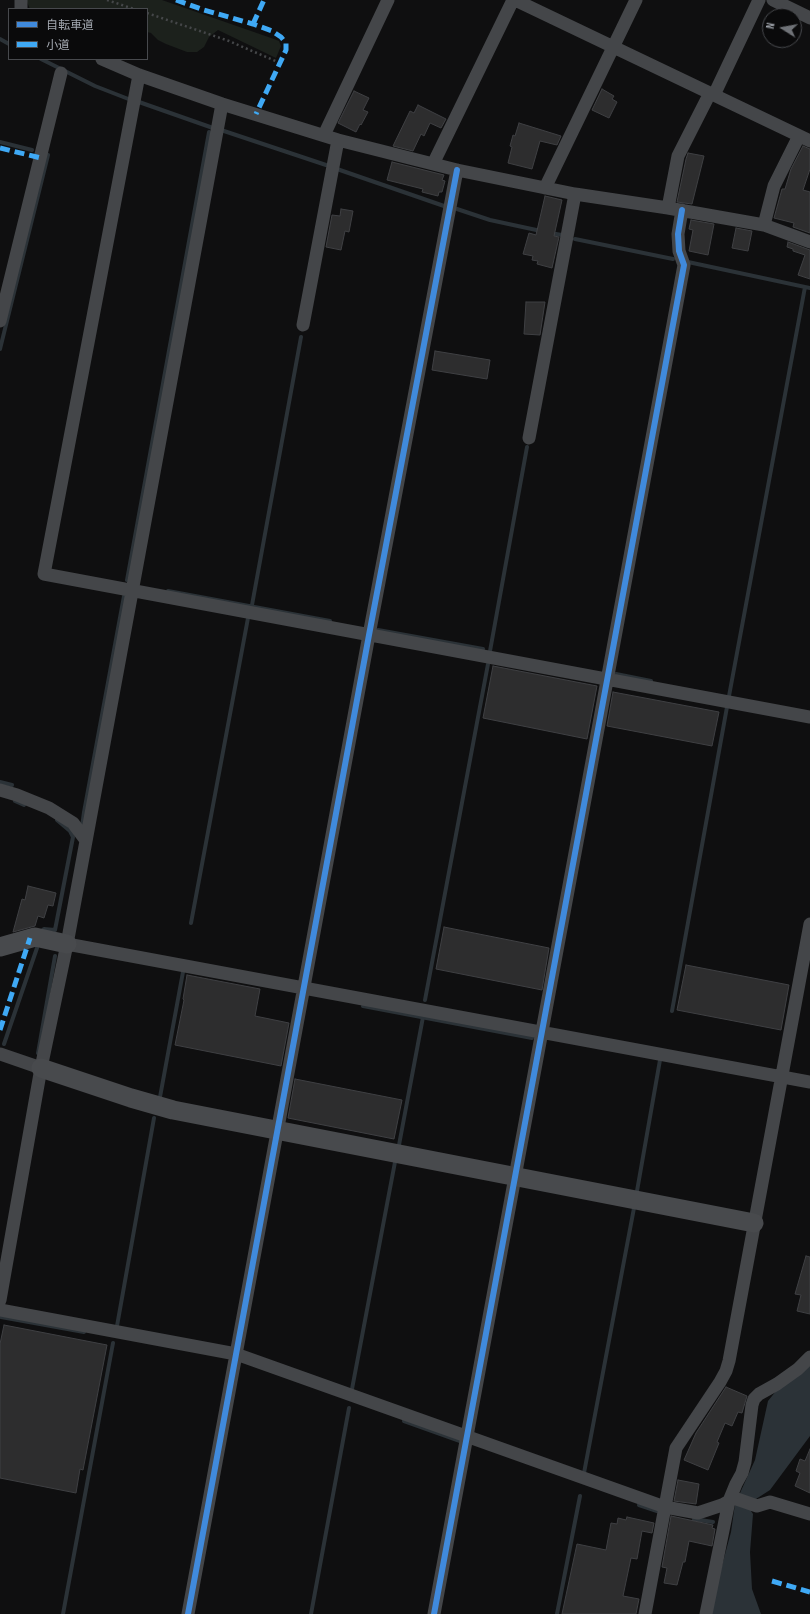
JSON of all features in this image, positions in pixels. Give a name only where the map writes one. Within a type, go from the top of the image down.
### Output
[{"type":"street","points":[[324,135],[388,0]]},
{"type":"street","points":[[433,164],[514,0],[804,138],[774,186],[764,225]]},
{"type":"street","points":[[545,188],[636,0]]},
{"type":"street","points":[[668,208],[678,156],[712,94],[759,0]]},
{"type":"street","points":[[773,0],[810,18]]},
{"type":"street","points":[[104,60],[139,75],[222,104],[338,140],[458,170],[575,194],[682,210],[764,225],[810,242]]},
{"type":"street","points":[[0,321],[61,73]]},
{"type":"street","points":[[139,75],[44,574],[608,678],[810,717]]},
{"type":"street","points":[[0,1300],[41,1068],[66,944],[222,104]]},
{"type":"street","points":[[303,325],[338,140]]},
{"type":"street","points":[[188,1614],[369,635],[458,170]]},
{"type":"street","points":[[529,438],[575,194]]},
{"type":"street","points":[[434,1614],[684,265],[679,251],[678,234],[682,210]]},
{"type":"street","points":[[0,790],[17,794],[49,808],[73,823],[85,839]]},
{"type":"street","points":[[645,1614],[676,1448],[726,1371],[810,924]]},
{"type":"street","points":[[0,947],[35,937],[810,1082]]},
{"type":"street","points":[[0,1054],[131,1098],[173,1110],[754,1223]]},
{"type":"street","points":[[0,1310],[236,1354],[665,1507],[698,1513],[732,1499],[757,1506],[770,1502],[810,1514]]},
{"type":"street","points":[[706,1614],[732,1499],[745,1462],[754,1399],[759,1394],[798,1368],[810,1356]]},
{"type":"path","points":[[107,0],[131,8]]},
{"type":"path","points":[[148,13],[230,41],[280,63]]},
{"type":"shaded area","points":[[26,0],[162,0],[274,39],[279,41],[281,46],[276,58],[218,30],[209,37],[204,47],[197,52],[187,52],[158,40],[151,33],[148,32],[148,8],[30,8]]},
{"type":"shaded area","points":[[810,1364],[810,1436],[770,1490],[756,1499],[751,1511],[753,1514],[750,1552],[752,1589],[761,1614],[712,1614],[716,1588],[731,1532],[735,1504],[755,1460],[768,1401],[776,1391]]},
{"type":"building","points":[[602,89],[614,96],[612,99],[617,102],[609,118],[592,110]]},
{"type":"building","points":[[354,91],[369,98],[363,110],[368,112],[356,132],[338,123]]},
{"type":"building","points":[[418,105],[446,119],[441,128],[430,123],[424,136],[421,134],[413,151],[393,146],[410,111],[414,113]]},
{"type":"building","points":[[519,123],[561,136],[557,145],[540,141],[532,169],[508,163],[513,135],[515,136]]},
{"type":"building","points":[[803,146],[810,149],[810,169],[803,190],[810,192],[810,233],[793,227],[794,223],[774,218],[782,189],[785,189],[791,169]]},
{"type":"building","points":[[688,153],[704,156],[692,204],[677,202]]},
{"type":"building","points":[[392,162],[444,175],[442,180],[445,181],[442,192],[439,192],[438,196],[422,192],[423,189],[387,180]]},
{"type":"building","points":[[545,196],[562,200],[554,236],[559,237],[552,268],[537,264],[538,261],[532,260],[533,256],[523,254],[529,233],[536,235]]},
{"type":"building","points":[[341,209],[353,211],[349,232],[345,231],[341,250],[326,247],[332,215],[340,216]]},
{"type":"building","points":[[691,220],[714,224],[708,255],[689,251],[693,230],[689,229]]},
{"type":"building","points":[[736,228],[752,231],[748,251],[732,248]]},
{"type":"building","points":[[788,242],[810,250],[810,279],[798,275],[805,255],[793,251],[793,249],[787,247]]},
{"type":"building","points":[[526,302],[545,302],[540,335],[524,334]]},
{"type":"building","points":[[435,351],[490,360],[487,379],[432,370]]},
{"type":"building","points":[[493,666],[597,686],[587,739],[483,718]]},
{"type":"building","points":[[613,692],[719,712],[712,746],[607,726]]},
{"type":"building","points":[[28,886],[56,893],[53,906],[48,905],[44,918],[38,916],[35,926],[13,932],[22,899],[25,900]]},
{"type":"building","points":[[444,927],[549,948],[542,990],[436,969]]},
{"type":"building","points":[[686,965],[789,985],[781,1030],[677,1010]]},
{"type":"building","points":[[187,975],[260,989],[255,1016],[289,1023],[281,1066],[175,1045],[184,1000]]},
{"type":"building","points":[[295,1079],[402,1100],[394,1139],[288,1118]]},
{"type":"building","points":[[806,1256],[810,1257],[810,1314],[797,1311],[801,1295],[795,1294]]},
{"type":"building","points":[[4,1325],[107,1345],[83,1470],[80,1469],[76,1493],[0,1478],[0,1344]]},
{"type":"building","points":[[726,1387],[747,1396],[742,1413],[738,1412],[732,1426],[725,1423],[708,1470],[684,1460],[696,1433]]},
{"type":"building","points":[[810,1449],[810,1493],[795,1486],[800,1473],[796,1471],[800,1459],[805,1461]]},
{"type":"building","points":[[678,1480],[699,1484],[696,1504],[674,1501]]},
{"type":"building","points":[[671,1516],[713,1525],[712,1528],[715,1529],[712,1546],[689,1541],[685,1562],[683,1562],[677,1585],[664,1583],[667,1568],[662,1567]]},
{"type":"building","points":[[627,1517],[654,1523],[652,1533],[642,1531],[637,1559],[631,1558],[623,1596],[639,1599],[636,1614],[562,1614],[577,1544],[606,1550],[611,1523],[617,1524],[618,1518],[626,1520]]},
{"type":"waterway","points":[[0,39],[8,43]]},
{"type":"waterway","points":[[43,60],[95,86],[131,100]]},
{"type":"waterway","points":[[139,102],[213,128]]},
{"type":"waterway","points":[[221,130],[326,165]]},
{"type":"waterway","points":[[127,580],[209,132]]},
{"type":"waterway","points":[[0,142],[32,150]]},
{"type":"waterway","points":[[0,349],[48,155]]},
{"type":"waterway","points":[[337,169],[444,206]]},
{"type":"waterway","points":[[457,209],[490,220],[541,231]]},
{"type":"waterway","points":[[550,233],[562,235]]},
{"type":"waterway","points":[[575,239],[673,259]]},
{"type":"waterway","points":[[688,262],[810,288]]},
{"type":"waterway","points":[[729,696],[805,287]]},
{"type":"waterway","points":[[252,605],[301,337]]},
{"type":"waterway","points":[[490,651],[527,447]]},
{"type":"waterway","points":[[168,591],[330,621]]},
{"type":"waterway","points":[[82,827],[124,596]]},
{"type":"waterway","points":[[191,923],[248,618]]},
{"type":"waterway","points":[[378,630],[483,649]]},
{"type":"waterway","points":[[425,1000],[488,664]]},
{"type":"waterway","points":[[616,674],[651,681]]},
{"type":"waterway","points":[[672,1011],[727,707]]},
{"type":"waterway","points":[[0,782],[12,785]]},
{"type":"waterway","points":[[15,801],[24,805]]},
{"type":"waterway","points":[[42,931],[44,929],[55,930],[73,837],[70,831],[57,820]]},
{"type":"waterway","points":[[4,1044],[37,948]]},
{"type":"waterway","points":[[38,1053],[55,956]]},
{"type":"waterway","points":[[160,1097],[183,972]]},
{"type":"waterway","points":[[363,1006],[532,1038]]},
{"type":"waterway","points":[[399,1145],[423,1017]]},
{"type":"waterway","points":[[637,1191],[660,1060]]},
{"type":"waterway","points":[[117,1326],[154,1118]]},
{"type":"waterway","points":[[352,1389],[395,1162]]},
{"type":"waterway","points":[[584,1473],[634,1208]]},
{"type":"waterway","points":[[1,1317],[84,1332]]},
{"type":"waterway","points":[[63,1614],[113,1343]]},
{"type":"waterway","points":[[311,1614],[349,1408]]},
{"type":"waterway","points":[[404,1421],[460,1441]]},
{"type":"waterway","points":[[557,1614],[580,1496]]},
{"type":"waterway","points":[[639,1505],[657,1511]]},
{"type":"waterway","points":[[694,1519],[713,1522]]},
{"type":"marked path","points":[[176,0],[272,31],[281,37],[286,43],[286,50],[256,114]]},
{"type":"marked path","points":[[253,24],[264,0]]},
{"type":"marked path","points":[[0,148],[41,158]]},
{"type":"marked path","points":[[0,1030],[30,938]]},
{"type":"marked path","points":[[772,1581],[810,1592]]},
{"type":"cycle path","points":[[188,1614],[369,635],[457,170]]},
{"type":"cycle path","points":[[434,1614],[684,265],[679,251],[678,234],[682,210]]}]
